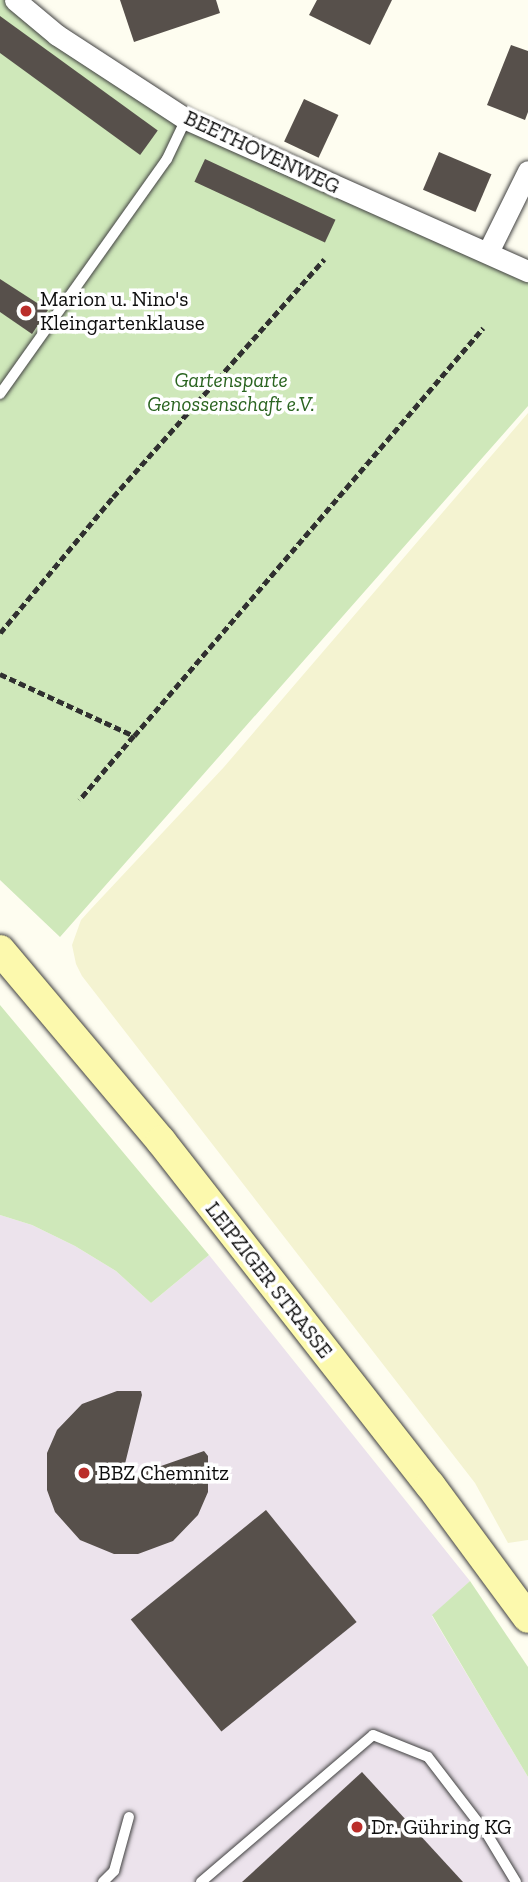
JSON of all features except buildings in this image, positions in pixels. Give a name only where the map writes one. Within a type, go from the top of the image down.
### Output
[{"type":"main road","name":"LEIPZIGER STRASSE","points":[[0,950],[161,1141],[526,1610]]},
{"type":"street","name":"BEETHOVENWEG","points":[[15,0],[57,35],[186,119],[528,271]]},
{"type":"street","points":[[488,252],[528,171]]},
{"type":"lane","points":[[0,394],[167,159],[186,119]]},
{"type":"lane","points":[[201,1882],[373,1735],[428,1757],[487,1833],[516,1882]]},
{"type":"lane","points":[[103,1882],[114,1871],[129,1817]]},
{"type":"path","points":[[0,633],[113,498],[324,259]]},
{"type":"path","points":[[80,800],[483,328]]},
{"type":"path","points":[[0,674],[134,736]]},
{"type":"shaded area","points":[[0,1215],[32,1225],[75,1246],[116,1271],[151,1303],[209,1255],[470,1581],[432,1616],[528,1777],[528,1882],[0,1882]]},
{"type":"green space","name":"Gartensparte Genossenschaft e.V.","points":[[0,0],[15,0],[186,119],[528,271],[528,406],[60,937],[0,880]]},
{"type":"green space","points":[[528,413],[528,1540],[508,1543],[475,1483],[82,976],[72,945],[81,920],[224,767]]},
{"type":"green space","points":[[0,1005],[209,1255],[151,1303],[116,1271],[75,1246],[32,1225],[0,1215]]},
{"type":"green space","points":[[470,1581],[528,1667],[528,1777],[432,1615]]},
{"type":"place","name":"Marion u. Nino's Kleingartenklause","points":[[26,311]]},
{"type":"place","name":"BBZ Chemnitz","points":[[84,1473]]},
{"type":"place","name":"Dr. Gühring KG","points":[[357,1827]]}]
